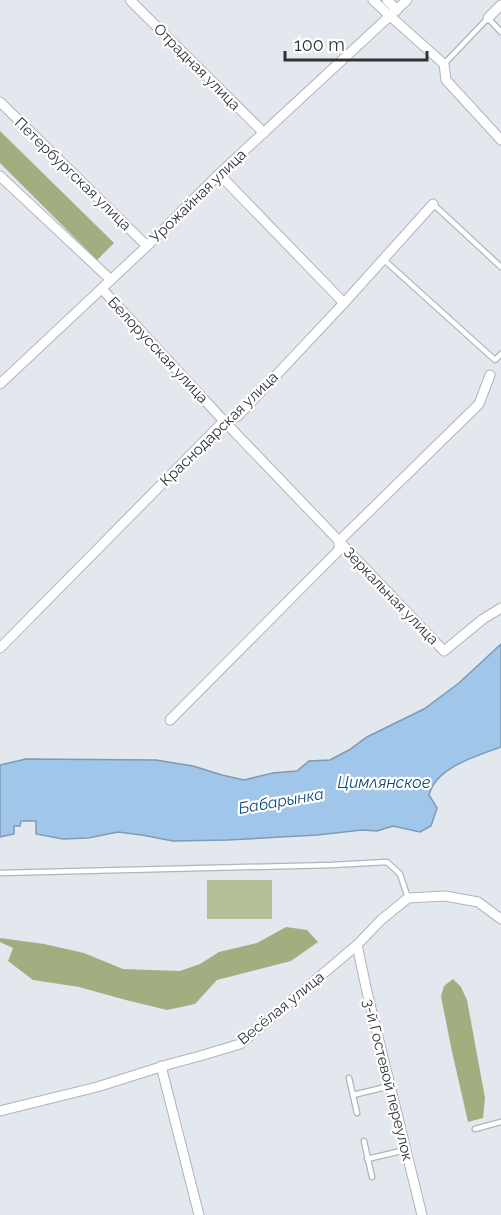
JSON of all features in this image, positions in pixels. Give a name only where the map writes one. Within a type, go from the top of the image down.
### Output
[{"type":"street","name":"Отрадная улица","points":[[130,0],[264,133]]},
{"type":"street","points":[[373,0],[393,13],[444,64],[446,80],[501,140]]},
{"type":"street","points":[[387,0],[393,13]]},
{"type":"street","name":"Урожайная улица","points":[[0,384],[147,246],[219,174],[407,0]]},
{"type":"street","points":[[488,18],[501,5]]},
{"type":"street","name":"Петербургская улица","points":[[0,102],[147,246]]},
{"type":"street","points":[[219,174],[344,303]]},
{"type":"street","points":[[0,176],[111,280]]},
{"type":"street","name":"Краснодарская улица","points":[[0,648],[224,421],[238,416],[433,204]]},
{"type":"street","name":"Белорусская улица","points":[[102,289],[339,541]]},
{"type":"street","points":[[171,720],[339,550],[339,541],[479,404],[490,375]]},
{"type":"street","name":"Зеркальная улица","points":[[339,541],[444,651],[483,619],[501,608]]},
{"type":"street","points":[[408,898],[446,896],[478,902],[501,919]]},
{"type":"street","name":"Весёлая улица","points":[[0,1111],[97,1086],[240,1044],[357,945],[381,920],[408,898]]},
{"type":"street","name":"3-й Гостевой переулок","points":[[357,945],[422,1215]]},
{"type":"street","points":[[161,1066],[199,1215]]},
{"type":"lane","points":[[444,64],[488,18],[501,32]]},
{"type":"lane","points":[[433,204],[501,267]]},
{"type":"lane","points":[[383,260],[495,360],[501,354]]},
{"type":"lane","points":[[0,873],[332,865],[387,861],[400,874],[408,898]]},
{"type":"lane","points":[[349,1078],[357,1113]]},
{"type":"lane","points":[[353,1095],[390,1086]]},
{"type":"lane","points":[[475,1129],[501,1122]]},
{"type":"lane","points":[[363,1141],[372,1177]]},
{"type":"lane","points":[[368,1159],[406,1150]]},
{"type":"green space","points":[[0,131],[114,243],[97,260],[0,163]]},
{"type":"green space","points":[[207,880],[272,880],[272,919],[207,919]]},
{"type":"green space","points":[[286,927],[307,930],[318,942],[291,961],[217,980],[195,1004],[167,1010],[79,987],[33,980],[8,961],[13,948],[0,942],[0,938],[44,944],[84,953],[123,969],[180,971],[200,964],[219,952],[257,943]]},
{"type":"green space","points":[[453,979],[461,987],[467,1000],[485,1098],[483,1118],[468,1122],[441,996],[444,986]]},
{"type":"water","name":"Цимлянское","points":[[501,644],[501,747],[459,764],[440,777],[433,785],[429,795],[437,808],[431,826],[420,832],[393,826],[377,831],[362,830],[228,840],[173,841],[118,832],[88,838],[63,839],[36,834],[36,821],[21,821],[20,826],[14,826],[14,834],[0,837],[0,765],[26,759],[156,760],[193,766],[244,780],[273,773],[297,771],[309,761],[330,760],[367,737],[424,709],[459,683]]},
{"type":"water label","name":"Бабарынка","points":[[281,801]]}]
